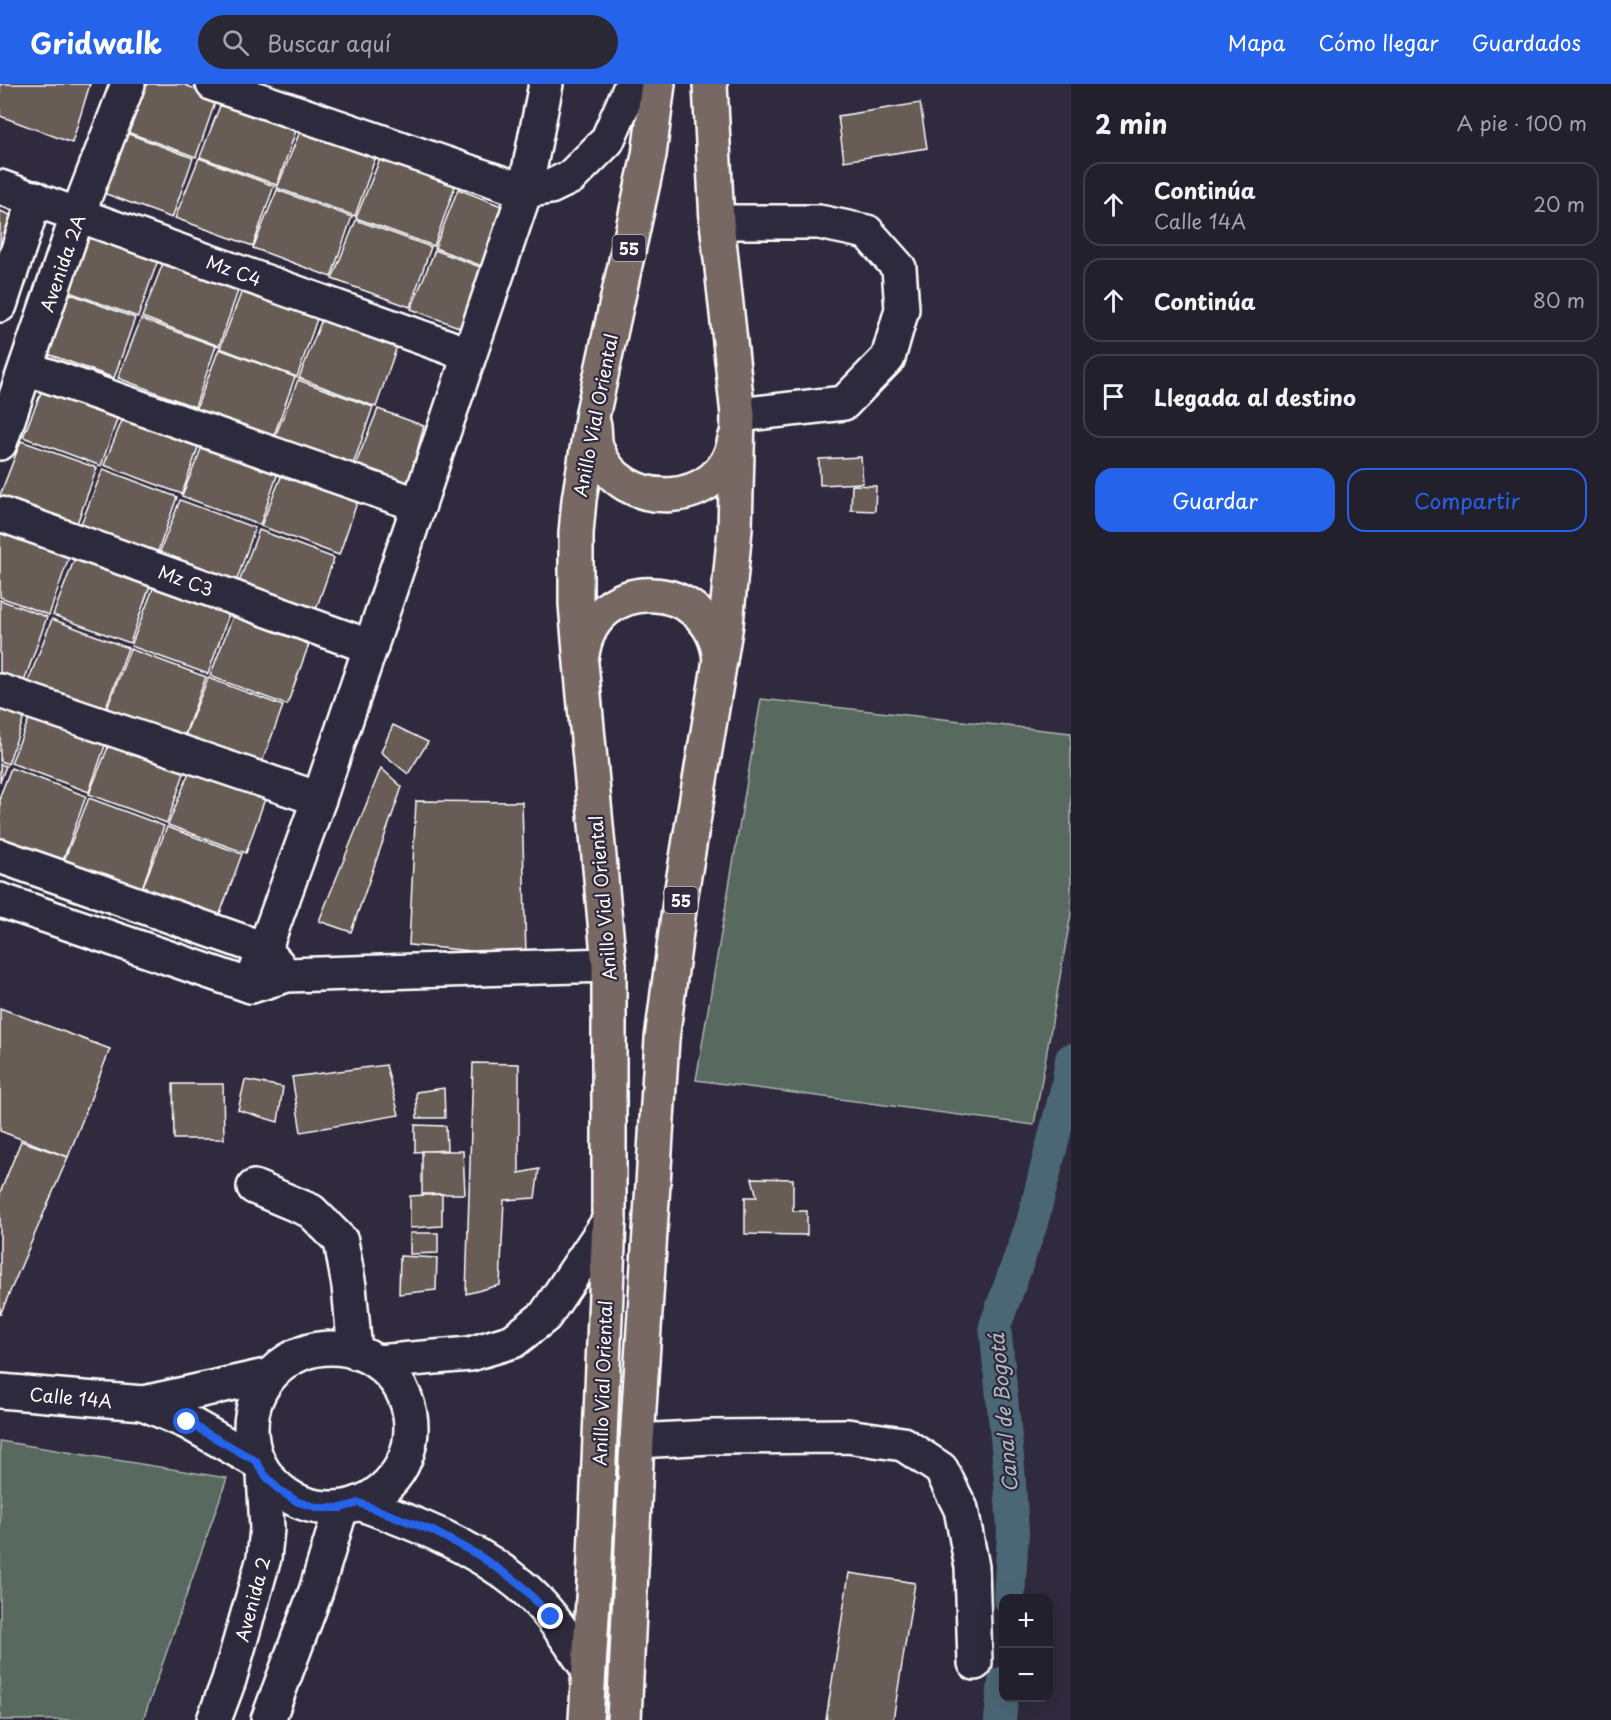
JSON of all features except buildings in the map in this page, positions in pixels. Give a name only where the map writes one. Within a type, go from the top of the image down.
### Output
[{"type":"highway","name":"Anillo Vial Oriental","points":[[586,1720],[609,1221],[609,965],[581,663],[576,593],[576,533],[593,412],[649,155],[658,84]]},
{"type":"highway","name":"Anillo Vial Oriental","points":[[624,1720],[637,1441],[662,1039],[681,894],[720,665],[732,576],[735,529],[738,415],[717,222],[710,84]]},
{"type":"highway","points":[[593,412],[596,447],[604,463],[615,476],[630,486],[646,493],[663,495],[681,494],[698,488],[713,478],[725,465],[733,450],[738,415]]},
{"type":"highway","points":[[581,663],[588,633],[608,608],[628,598],[651,594],[674,598],[695,610],[706,621],[719,649],[720,665]]},
{"type":"street","name":"Avenida 2A","points":[[0,443],[78,214],[128,84]]},
{"type":"street","points":[[213,84],[525,190],[550,187],[571,177],[607,141],[632,84]]},
{"type":"street","points":[[251,986],[319,799],[525,190],[546,84]]},
{"type":"street","name":"Mz C4","points":[[0,187],[468,354]]},
{"type":"street","points":[[0,305],[35,198]]},
{"type":"street","points":[[717,222],[819,222],[867,232],[898,268],[902,309],[888,358],[844,403],[738,415]]},
{"type":"street","points":[[26,368],[419,505]]},
{"type":"street","name":"Mz C3","points":[[0,514],[371,647]]},
{"type":"street","points":[[0,691],[319,799]]},
{"type":"street","points":[[0,856],[264,949],[287,975]]},
{"type":"street","points":[[0,900],[251,986],[287,975],[609,965]]},
{"type":"street","points":[[254,1186],[311,1211],[341,1241],[366,1357],[393,1378],[406,1399],[411,1424],[409,1449],[398,1472],[381,1490],[350,1505],[319,1508],[298,1502],[279,1490],[260,1468],[251,1438],[251,1416],[258,1395],[270,1375],[288,1361],[309,1351],[332,1348],[366,1357],[470,1354],[513,1341],[545,1316],[609,1221]]},
{"type":"street","name":"Calle 14A","points":[[0,1391],[143,1403],[270,1375]]},
{"type":"street","name":"Calle 14A","points":[[143,1403],[187,1422],[260,1468]]},
{"type":"street","points":[[637,1441],[711,1437],[847,1436],[903,1444],[932,1463],[941,1469],[961,1509],[972,1567],[975,1663]]},
{"type":"street","name":"Avenida 2","points":[[214,1720],[229,1680],[264,1557],[267,1529],[260,1468]]},
{"type":"street","points":[[350,1505],[433,1531],[478,1555],[520,1584],[551,1617],[588,1669]]},
{"type":"street","points":[[267,1720],[350,1505]]},
{"type":"green space","points":[[761,699],[1071,733],[1071,914],[1034,1125],[696,1080]]},
{"type":"green space","points":[[0,1441],[227,1478],[143,1720],[0,1720]]},
{"type":"waterway","name":"Canal de Bogotá","points":[[1009,1594],[1013,1532],[995,1326],[1032,1223],[1067,1086],[1071,1059]]},
{"type":"waterway","name":"Canal de Bogotá","points":[[1000,1720],[1002,1702]]},
{"type":"route","points":[[187,1422],[256,1461],[264,1474],[279,1490],[298,1502],[319,1508],[341,1508],[359,1503],[433,1531],[478,1555],[520,1584],[551,1617]]}]
